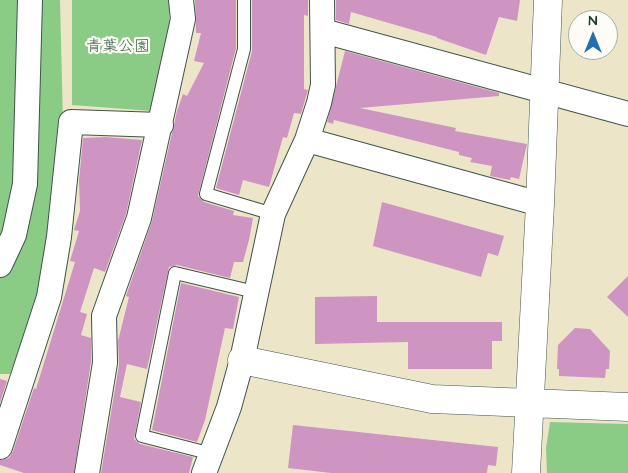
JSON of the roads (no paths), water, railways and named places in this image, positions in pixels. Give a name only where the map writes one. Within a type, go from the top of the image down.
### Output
[{"type":"street","points":[[0,265],[14,235],[26,184],[30,0]]},
{"type":"street","points":[[86,473],[105,363],[104,316],[139,218],[182,19],[181,0]]},
{"type":"street","points":[[208,463],[230,407],[273,214],[307,140],[319,103],[323,84],[322,0]]},
{"type":"street","points":[[526,473],[548,0]]},
{"type":"street","points":[[323,31],[628,114]]},
{"type":"street","points":[[0,447],[49,297],[60,238],[71,122],[160,125]]},
{"type":"street","points":[[307,140],[540,204]]},
{"type":"street","points":[[242,360],[411,396],[628,407]]},
{"type":"lane","points":[[244,0],[244,49],[206,194],[273,214]]},
{"type":"lane","points":[[208,463],[142,436],[175,273],[255,292]]},
{"type":"park label","name":"青葉公園","points":[[118,48]]}]
